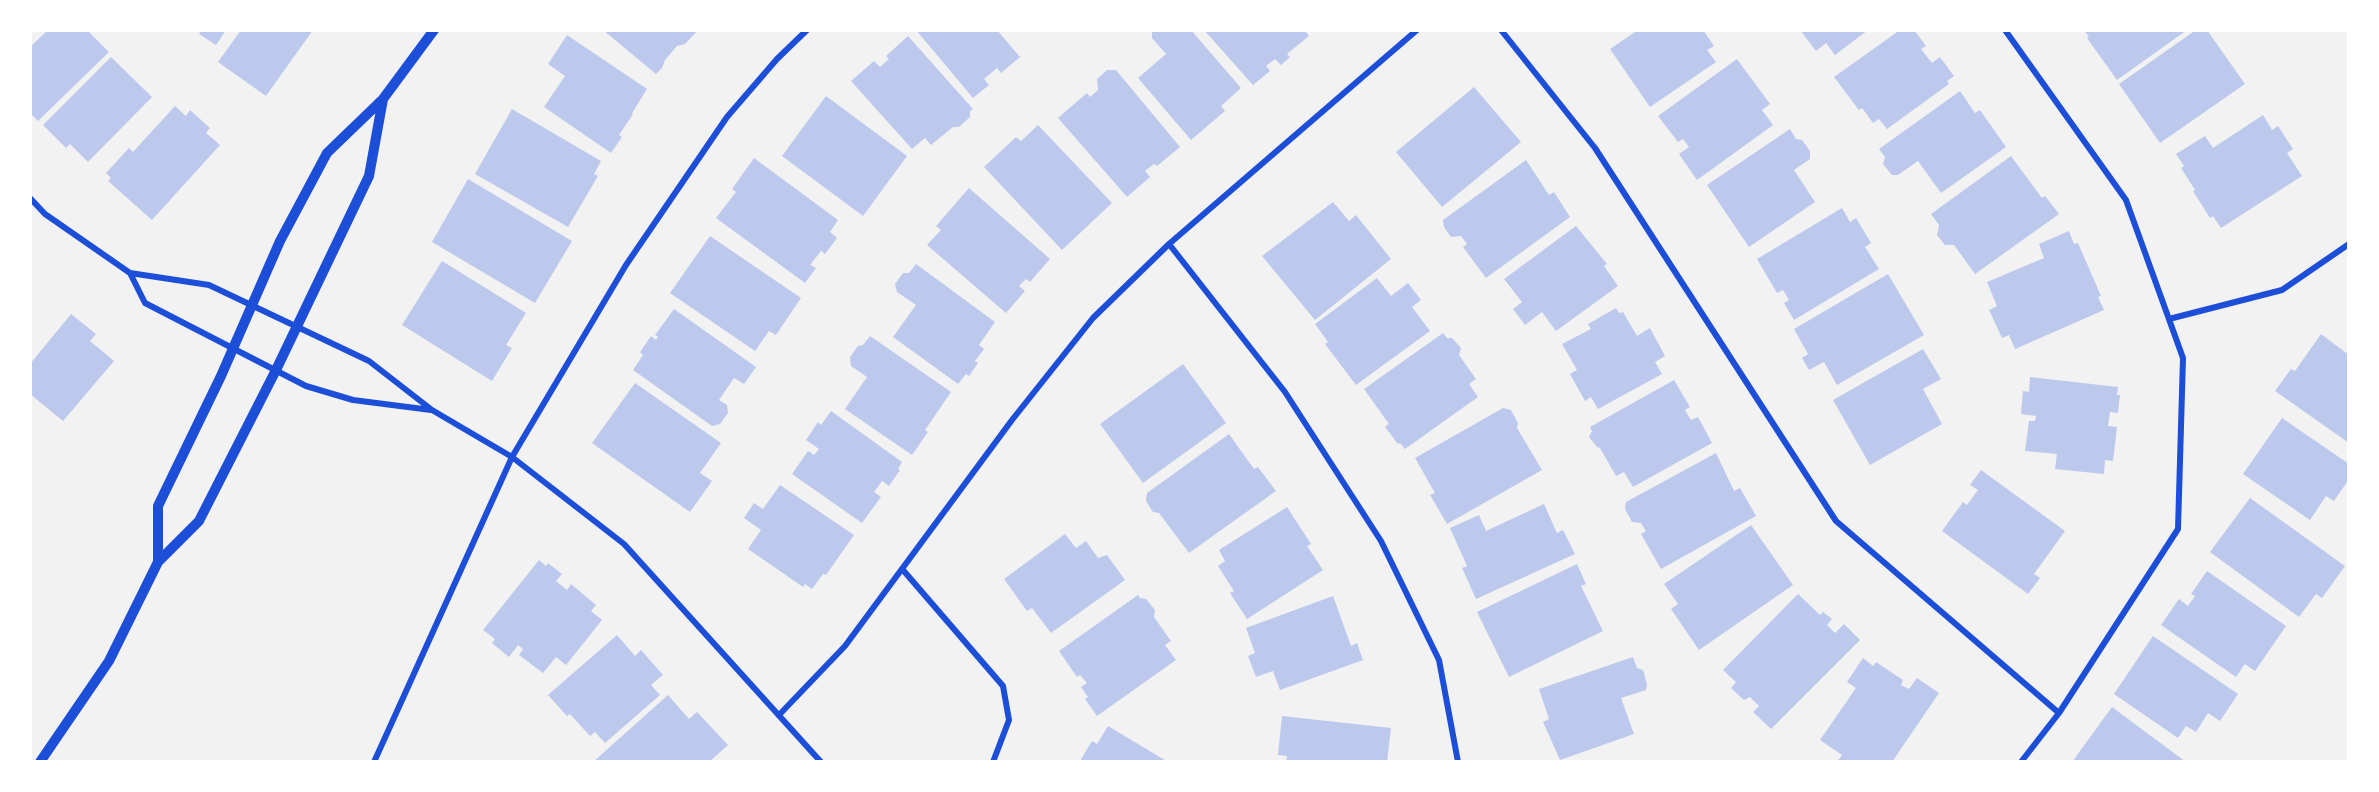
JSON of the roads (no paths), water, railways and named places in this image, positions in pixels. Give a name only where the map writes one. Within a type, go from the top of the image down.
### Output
[{"type":"street","points":[[158,562],[158,506],[233,348],[280,241],[327,153],[383,99],[434,30]]},
{"type":"street","points":[[374,762],[512,457],[626,265],[727,117],[777,59],[807,30]]},
{"type":"street","points":[[779,714],[845,646],[1012,420],[1093,318],[1169,244],[1417,30]]},
{"type":"street","points":[[1501,30],[1595,148],[1836,521],[2059,713]]},
{"type":"street","points":[[2005,30],[2126,200],[2183,358],[2178,529],[2059,713],[2021,762]]},
{"type":"street","points":[[40,762],[109,661],[158,562],[199,521],[276,370],[369,176],[383,99]]},
{"type":"street","points":[[30,198],[45,214],[130,273],[209,285],[369,361],[432,410],[512,457],[624,544],[821,762]]},
{"type":"street","points":[[1169,244],[1285,392],[1381,541],[1439,660],[1458,762]]},
{"type":"street","points":[[2169,319],[2282,290],[2349,244]]},
{"type":"street","points":[[130,273],[145,303],[306,386],[353,400],[432,410]]},
{"type":"street","points":[[903,570],[1004,686],[1009,720],[993,762]]}]
